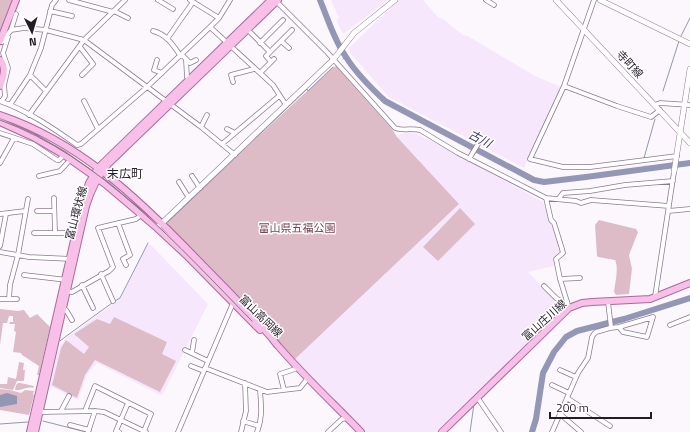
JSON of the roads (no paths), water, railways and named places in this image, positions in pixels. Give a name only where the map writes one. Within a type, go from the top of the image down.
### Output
[{"type":"main road","points":[[0,40],[16,0]]},
{"type":"main road","name":"富山環状線","points":[[169,103],[189,80],[248,30],[275,0]]},
{"type":"main road","name":"富山環状線","points":[[35,432],[37,411],[72,259],[83,201],[100,169],[275,0]]},
{"type":"main road","points":[[0,60],[4,69],[0,86]]},
{"type":"main road","name":"富山高岡線","points":[[0,115],[50,137],[100,169],[118,183],[162,223],[261,326],[277,346]]},
{"type":"main road","name":"富山高岡線","points":[[0,122],[33,137],[64,155],[142,215],[190,259],[277,346]]},
{"type":"main road","name":"富山庄川線","points":[[442,432],[568,306],[655,298],[690,283]]},
{"type":"main road","name":"富山環状線","points":[[30,432],[37,411],[63,308],[64,291]]},
{"type":"main road","points":[[277,346],[361,432]]},
{"type":"street","points":[[10,105],[30,75],[41,48],[52,5],[56,0]]},
{"type":"street","points":[[69,0],[113,11],[128,18]]},
{"type":"street","points":[[30,114],[84,40],[125,0]]},
{"type":"street","points":[[158,0],[173,9]]},
{"type":"street","points":[[16,14],[3,53],[8,68],[4,85],[4,96],[1,101],[30,114],[79,145],[98,130],[181,55],[219,18],[230,0]]},
{"type":"street","points":[[275,0],[335,58],[395,128],[420,130],[546,198],[576,200],[581,203],[591,200],[669,209],[690,209]]},
{"type":"street","points":[[157,228],[335,58],[354,33],[395,0]]},
{"type":"street","points":[[486,0],[494,5]]},
{"type":"street","name":"寺町線","points":[[556,0],[690,143]]},
{"type":"street","points":[[594,0],[564,86],[530,159],[563,167],[590,167],[676,158]]},
{"type":"street","points":[[600,0],[690,44]]},
{"type":"street","points":[[167,39],[192,1],[219,18]]},
{"type":"street","points":[[50,11],[72,16]]},
{"type":"street","points":[[260,43],[283,20]]},
{"type":"street","points":[[210,27],[273,85],[286,105]]},
{"type":"street","points":[[0,44],[10,31],[24,28],[46,30],[84,40],[201,127],[235,155]]},
{"type":"street","points":[[248,30],[270,52]]},
{"type":"street","points":[[260,73],[273,60],[266,56],[292,30]]},
{"type":"street","points":[[153,31],[158,32],[167,39],[190,63],[196,60]]},
{"type":"street","points":[[281,41],[289,48]]},
{"type":"street","points":[[80,47],[93,64],[82,76]]},
{"type":"street","points":[[157,60],[154,70],[162,73]]},
{"type":"street","points":[[186,60],[187,77],[189,80]]},
{"type":"street","points":[[233,82],[231,75],[254,68]]},
{"type":"street","points":[[655,298],[680,132],[688,105],[690,69]]},
{"type":"street","points":[[30,75],[46,91]]},
{"type":"street","points":[[564,86],[651,117],[660,110]]},
{"type":"street","points":[[222,144],[279,96]]},
{"type":"street","points":[[84,101],[98,130]]},
{"type":"street","points":[[655,105],[660,103],[688,105]]},
{"type":"street","points":[[201,127],[207,115]]},
{"type":"street","points":[[227,129],[235,133]]},
{"type":"street","points":[[50,137],[55,130]]},
{"type":"street","points":[[0,133],[33,144],[57,160],[64,155]]},
{"type":"street","points":[[0,162],[14,138]]},
{"type":"street","points":[[470,158],[477,146]]},
{"type":"street","points":[[39,176],[60,171],[70,160]]},
{"type":"street","points":[[192,176],[200,188]]},
{"type":"street","points":[[179,182],[189,198]]},
{"type":"street","points":[[559,198],[563,193],[590,191],[625,185],[673,182]]},
{"type":"street","points":[[54,198],[55,233]]},
{"type":"street","points":[[546,198],[551,220],[554,223],[563,253],[556,259],[568,306]]},
{"type":"street","points":[[9,299],[10,285],[18,255],[28,199]]},
{"type":"street","points":[[0,214],[26,211]]},
{"type":"street","points":[[37,211],[54,211]]},
{"type":"street","points":[[0,246],[6,214]]},
{"type":"street","points":[[64,291],[72,292],[113,267],[98,228],[136,219],[142,215]]},
{"type":"street","points":[[118,223],[130,255],[123,259],[126,265]]},
{"type":"street","points":[[34,233],[77,234]]},
{"type":"street","points":[[0,252],[29,257],[72,259]]},
{"type":"street","points":[[101,274],[113,301]]},
{"type":"street","points":[[24,275],[67,280]]},
{"type":"street","points":[[560,279],[580,278]]},
{"type":"street","points":[[82,285],[93,308]]},
{"type":"street","points":[[544,286],[559,301],[568,306]]},
{"type":"street","points":[[0,298],[17,299]]},
{"type":"street","points":[[608,302],[610,324]]},
{"type":"street","points":[[178,432],[233,303]]},
{"type":"street","points":[[63,308],[72,320]]},
{"type":"street","points":[[552,432],[576,377],[588,358],[592,337],[594,334],[610,324],[619,327],[623,332],[647,337],[653,317],[619,327]]},
{"type":"street","points":[[670,325],[690,317]]},
{"type":"street","points":[[192,353],[194,340]]},
{"type":"street","points":[[185,350],[208,361]]},
{"type":"street","points":[[192,366],[245,383],[267,392],[300,388],[308,378]]},
{"type":"street","points":[[284,390],[280,374],[295,370],[296,366]]},
{"type":"street","points":[[560,370],[576,377]]},
{"type":"street","points":[[241,432],[246,411],[245,383]]},
{"type":"street","points":[[552,385],[569,393]]},
{"type":"street","points":[[37,411],[104,412],[138,430],[145,432],[151,414],[95,386],[85,411]]},
{"type":"street","points":[[257,432],[262,413],[260,390]]},
{"type":"street","points":[[61,412],[69,396]]},
{"type":"street","points":[[477,397],[501,432]]},
{"type":"street","points":[[567,398],[610,426]]},
{"type":"street","points":[[119,432],[116,431],[128,403]]},
{"type":"street","points":[[70,425],[88,431],[95,411]]},
{"type":"street","points":[[560,414],[581,432]]},
{"type":"street","points":[[328,432],[342,419],[347,418]]},
{"type":"street","points":[[243,421],[259,426]]},
{"type":"water","points":[[7,393],[17,396],[17,404],[0,407],[0,395]]},
{"type":"waterway","name":"古川","points":[[320,0],[335,37],[350,63],[369,86],[385,101],[534,180],[544,182],[690,163]]},
{"type":"waterway","points":[[680,38],[690,18]]},
{"type":"waterway","points":[[663,91],[679,41]]},
{"type":"waterway","points":[[168,222],[307,89],[308,91],[333,67]]},
{"type":"waterway","points":[[644,158],[655,119]]},
{"type":"waterway","name":"古川","points":[[645,166],[646,170]]},
{"type":"waterway","points":[[115,301],[120,298],[148,243]]},
{"type":"waterway","points":[[532,432],[536,419],[543,373],[554,352],[566,337],[577,331],[624,319],[690,298]]},
{"type":"waterway","points":[[60,341],[112,303]]},
{"type":"waterway","points":[[470,432],[474,404]]},
{"type":"waterway","points":[[43,421],[86,432]]},
{"type":"waterway","points":[[0,424],[28,422]]},
{"type":"tram line","points":[[0,120],[37,136],[72,156],[105,180],[166,234],[252,321]]},
{"type":"district","name":"末広町","points":[[125,174]]},
{"type":"park label","name":"富山県五福公園","points":[[297,228]]}]
